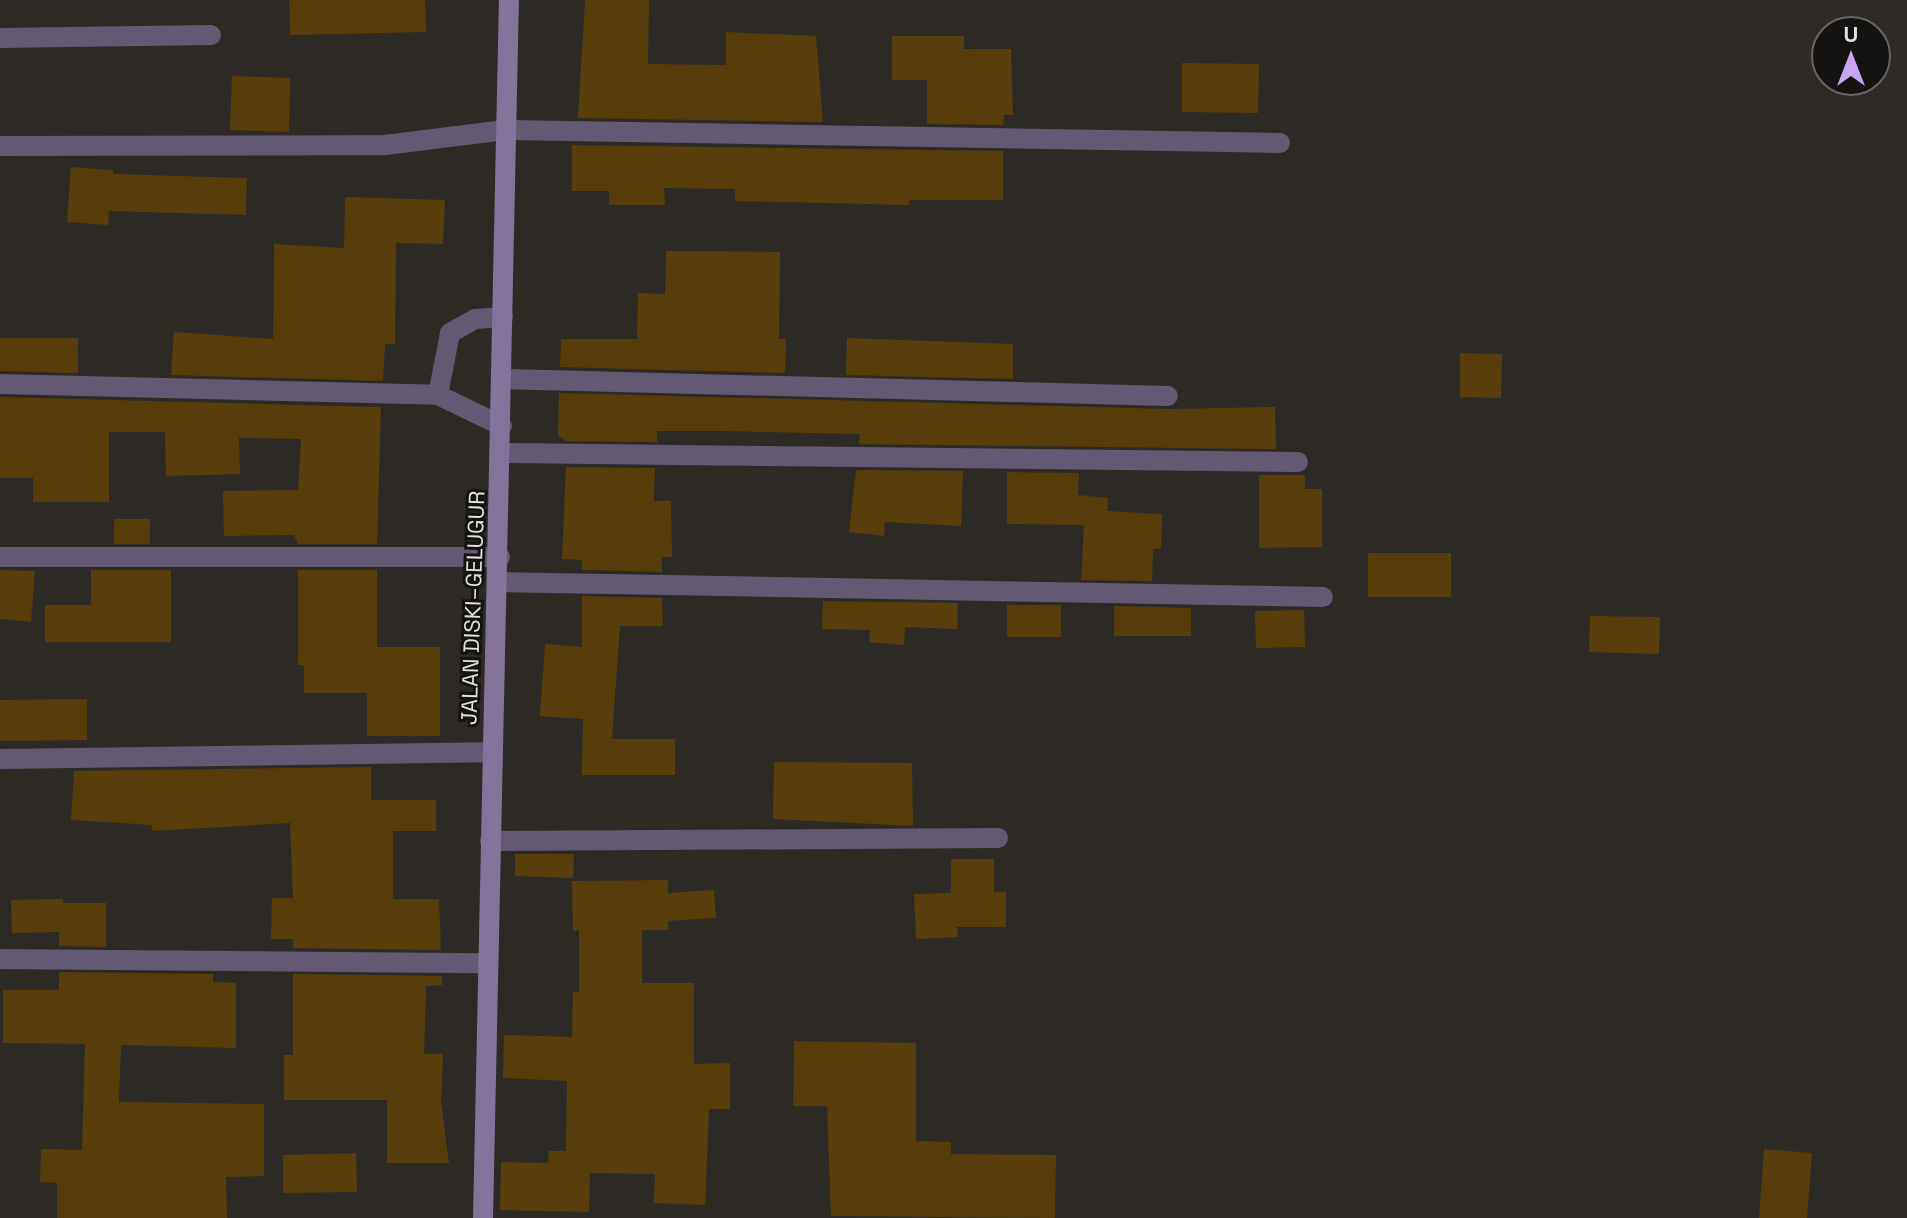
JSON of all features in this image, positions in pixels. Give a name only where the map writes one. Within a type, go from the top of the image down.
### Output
[{"type":"main road","name":"JALAN DISKI–GELUGUR","points":[[483,1218],[492,752],[500,557],[509,0]]},
{"type":"street","points":[[0,38],[211,35]]},
{"type":"street","points":[[0,146],[385,145],[505,130],[1280,143]]},
{"type":"street","points":[[438,395],[450,333],[475,319],[503,317]]},
{"type":"street","points":[[503,379],[1168,396]]},
{"type":"street","points":[[0,384],[438,395],[502,426]]},
{"type":"street","points":[[501,453],[1298,462]]},
{"type":"street","points":[[0,557],[500,557]]},
{"type":"street","points":[[499,582],[1323,597]]},
{"type":"street","points":[[0,759],[492,752]]},
{"type":"street","points":[[490,841],[998,838]]},
{"type":"street","points":[[0,959],[488,963]]},
{"type":"building","points":[[289,0],[425,0],[426,32],[290,35]]},
{"type":"building","points":[[585,0],[649,0],[648,64],[726,65],[726,32],[816,36],[823,122],[578,118]]},
{"type":"building","points":[[892,36],[964,36],[964,49],[1011,49],[1013,115],[1004,115],[1003,125],[927,124],[927,80],[892,80]]},
{"type":"building","points":[[1182,63],[1259,64],[1258,113],[1182,112]]},
{"type":"building","points":[[232,76],[290,78],[289,132],[230,130]]},
{"type":"building","points":[[572,145],[1003,151],[1003,200],[909,200],[909,205],[735,201],[735,189],[664,188],[665,205],[609,205],[609,191],[572,191]]},
{"type":"building","points":[[71,167],[113,170],[113,174],[247,178],[246,215],[109,211],[108,225],[67,222]]},
{"type":"building","points":[[345,197],[445,200],[443,244],[396,243],[395,344],[385,344],[383,381],[171,375],[174,332],[273,339],[274,244],[344,248]]},
{"type":"building","points":[[666,251],[780,252],[779,339],[786,339],[785,373],[560,367],[561,339],[637,339],[638,293],[665,294]]},
{"type":"building","points":[[0,338],[78,338],[78,373],[0,371]]},
{"type":"building","points":[[847,338],[1013,344],[1013,379],[846,375]]},
{"type":"building","points":[[1460,353],[1502,354],[1501,398],[1460,397]]},
{"type":"building","points":[[559,393],[1168,409],[1275,407],[1276,449],[859,444],[860,434],[721,431],[657,431],[657,442],[566,441],[558,436]]},
{"type":"building","points":[[0,397],[381,407],[377,544],[298,544],[294,535],[224,536],[223,491],[298,490],[301,439],[239,438],[240,474],[166,476],[165,432],[109,432],[109,502],[33,502],[33,478],[0,478]]},
{"type":"building","points":[[566,467],[655,468],[654,501],[671,501],[672,557],[662,557],[662,572],[582,570],[582,560],[562,559]]},
{"type":"building","points":[[856,470],[963,471],[961,526],[885,522],[884,536],[849,532]]},
{"type":"building","points":[[1007,472],[1079,473],[1078,495],[1108,498],[1107,511],[1162,514],[1161,549],[1153,549],[1152,581],[1081,580],[1084,525],[1007,524]]},
{"type":"building","points":[[1259,475],[1305,475],[1305,489],[1322,489],[1322,547],[1259,548]]},
{"type":"building","points":[[114,519],[150,519],[150,544],[114,544]]},
{"type":"building","points":[[1368,553],[1451,553],[1451,597],[1368,597]]},
{"type":"building","points":[[0,570],[35,571],[31,622],[0,619]]},
{"type":"building","points":[[91,570],[171,570],[171,642],[45,642],[45,605],[91,605]]},
{"type":"building","points":[[298,570],[377,570],[377,647],[440,647],[440,736],[367,736],[367,693],[304,693],[304,665],[298,665]]},
{"type":"building","points":[[582,596],[662,598],[663,626],[620,626],[612,739],[675,739],[675,775],[582,775],[583,719],[540,716],[545,644],[582,647]]},
{"type":"building","points":[[823,601],[958,603],[957,629],[905,627],[904,645],[869,642],[870,630],[822,629]]},
{"type":"building","points":[[1007,605],[1061,605],[1061,637],[1007,637]]},
{"type":"building","points":[[1114,606],[1191,608],[1191,636],[1114,636]]},
{"type":"building","points":[[1304,610],[1305,647],[1256,648],[1255,611]]},
{"type":"building","points":[[1590,616],[1660,617],[1659,654],[1589,652]]},
{"type":"building","points":[[87,699],[87,740],[0,741],[0,700]]},
{"type":"building","points":[[774,762],[912,763],[913,826],[773,819]]},
{"type":"building","points":[[371,767],[371,800],[436,800],[436,831],[393,831],[393,899],[439,899],[441,950],[293,948],[293,939],[271,939],[272,898],[293,898],[290,823],[152,831],[152,825],[71,820],[74,771]]},
{"type":"building","points":[[515,854],[574,854],[573,878],[515,876]]},
{"type":"building","points":[[951,859],[994,859],[994,892],[1006,892],[1006,927],[957,927],[958,937],[916,939],[914,894],[951,893]]},
{"type":"building","points":[[668,880],[668,893],[714,890],[716,918],[668,921],[668,930],[642,930],[642,983],[694,983],[694,1064],[730,1063],[730,1109],[709,1109],[705,1205],[654,1203],[655,1174],[590,1173],[589,1212],[500,1210],[501,1162],[548,1163],[549,1151],[566,1151],[567,1081],[503,1078],[504,1035],[572,1037],[573,992],[579,992],[579,930],[573,931],[572,881]]},
{"type":"building","points":[[63,899],[63,903],[106,903],[106,947],[59,946],[59,932],[12,933],[11,900]]},
{"type":"building","points":[[59,972],[213,974],[213,982],[236,983],[236,1048],[121,1045],[119,1102],[264,1104],[264,1176],[226,1177],[227,1218],[57,1218],[57,1183],[40,1182],[41,1149],[82,1150],[85,1044],[3,1043],[3,990],[59,990]]},
{"type":"building","points":[[293,974],[442,976],[442,985],[426,986],[424,1054],[443,1054],[441,1102],[449,1163],[387,1163],[387,1100],[284,1100],[284,1055],[293,1055]]},
{"type":"building","points":[[794,1041],[916,1043],[916,1141],[951,1142],[951,1154],[1056,1155],[1055,1218],[831,1216],[827,1106],[793,1106]]},
{"type":"building","points":[[1764,1149],[1812,1153],[1807,1218],[1759,1218]]},
{"type":"building","points":[[356,1153],[357,1192],[283,1193],[283,1155]]}]
